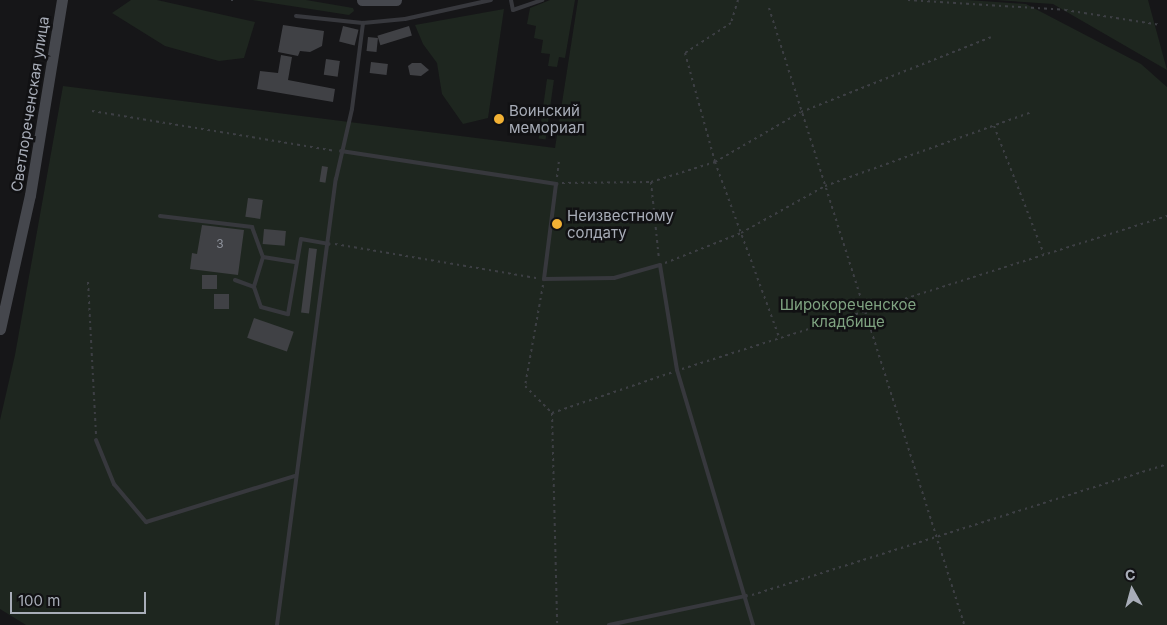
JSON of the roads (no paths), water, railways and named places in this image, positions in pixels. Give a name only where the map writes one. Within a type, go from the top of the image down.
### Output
[{"type":"main road","name":"Светлореченская улица","points":[[0,329],[30,195],[62,0]]},
{"type":"main road","points":[[362,0],[396,0]]},
{"type":"lane","points":[[296,16],[363,22],[405,19],[491,0]]},
{"type":"lane","points":[[511,0],[513,10],[542,0]]},
{"type":"lane","points":[[277,625],[341,152],[352,109],[363,22]]},
{"type":"lane","points":[[341,152],[556,184],[544,279],[614,278],[660,265],[677,370],[746,596],[753,625]]},
{"type":"lane","points":[[160,216],[252,226],[263,257],[254,287],[262,307],[288,314],[295,262],[301,239],[329,244]]},
{"type":"lane","points":[[263,257],[295,262]]},
{"type":"lane","points":[[236,280],[254,287]]},
{"type":"lane","points":[[96,440],[114,484],[146,522],[296,476]]},
{"type":"lane","points":[[609,625],[746,596]]},
{"type":"place","name":"Воинский мемориал","points":[[499,119]]},
{"type":"place","name":"Неизвестному солдату","points":[[557,224]]},
{"type":"park label","name":"Широкореченское кладбище","points":[[848,312]]}]
